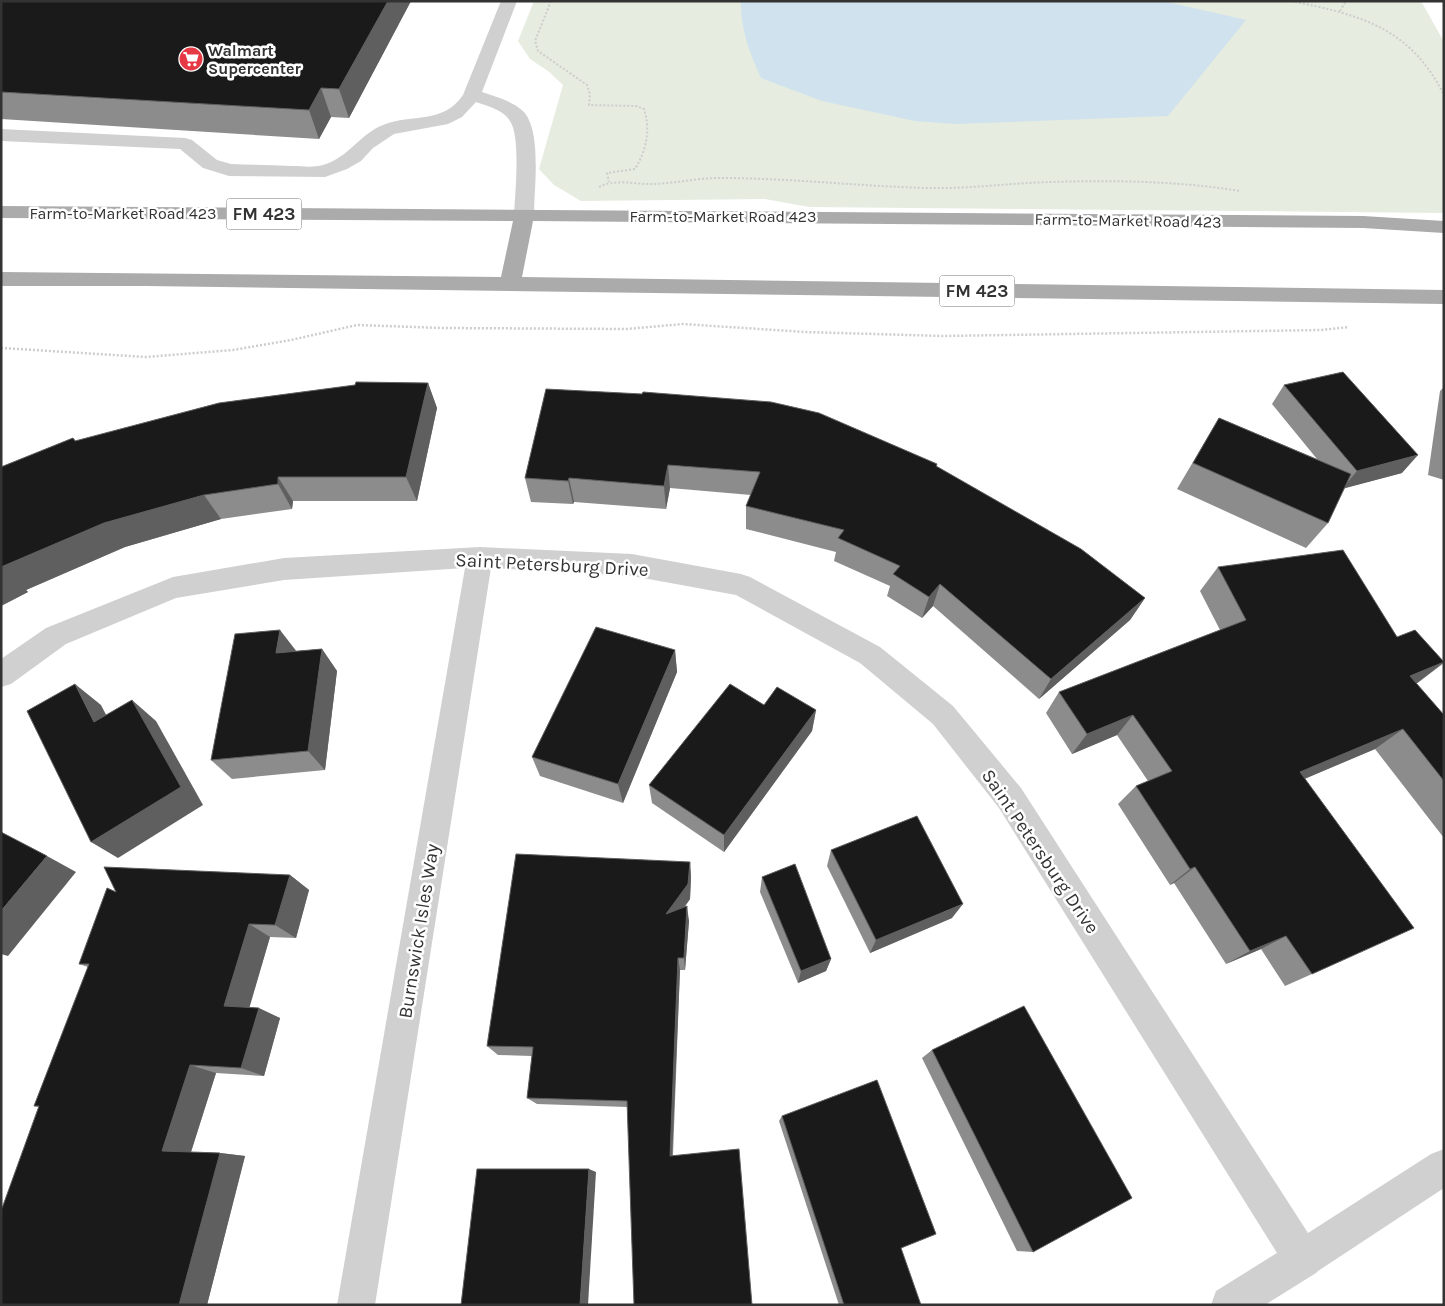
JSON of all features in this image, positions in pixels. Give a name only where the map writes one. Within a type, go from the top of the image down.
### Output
[{"type":"main road","name":"Farm-to-Market Road 423","points":[[1,212],[1363,222],[1444,227]]},
{"type":"main road","points":[[510,284],[524,215]]},
{"type":"main road","name":"FM 423","points":[[1,279],[146,279],[1444,297]]},
{"type":"street","points":[[1,135],[185,144],[210,164],[229,170],[325,171],[354,157],[378,134],[389,129],[442,120],[456,114],[472,95],[509,1]]},
{"type":"street","points":[[472,95],[504,106],[519,117],[525,139],[524,215]]},
{"type":"street","name":"Saint Petersburg Drive","points":[[1,676],[56,636],[173,588],[284,569],[480,556],[632,565],[741,584],[870,655],[943,715],[1010,798],[1303,1260]]},
{"type":"street","name":"Burnswick Isles Way","points":[[356,1305],[480,556]]},
{"type":"street","points":[[1230,1305],[1303,1260],[1444,1167]]},
{"type":"path","points":[[551,1],[535,41],[538,51],[587,85],[590,94],[589,105],[636,106],[644,109],[647,116],[648,133],[635,169],[608,173],[609,182]]},
{"type":"path","points":[[1291,1],[1364,18],[1399,38],[1419,56],[1444,94]]},
{"type":"path","points":[[1340,11],[1346,1]]},
{"type":"path","points":[[1,348],[146,357],[234,350],[358,325],[442,328],[627,329],[683,324],[805,332],[943,336],[1321,330],[1356,326]]},
{"type":"shaded area","points":[[534,1],[1421,1],[1444,42],[1444,213],[809,207],[765,199],[581,201],[554,185],[539,169],[563,85],[548,71],[530,59],[518,41]]},
{"type":"water","points":[[741,1],[1163,1],[1246,20],[1168,116],[955,124],[915,121],[822,101],[761,78],[746,41]]},
{"type":"building","name":"Walmart Supercenter","points":[[1,1],[388,1],[339,89],[321,88],[309,110],[1,92]]},
{"type":"building","points":[[1343,372],[1418,455],[1357,471],[1284,385]]},
{"type":"building","points":[[356,382],[428,383],[406,477],[278,477],[278,484],[204,495],[104,523],[1,567],[1,467],[73,438],[75,441],[219,403],[355,385]]},
{"type":"building","points":[[546,389],[642,394],[643,392],[771,402],[819,413],[937,464],[936,466],[1081,549],[1145,598],[1051,679],[940,584],[929,597],[893,574],[900,566],[838,538],[844,530],[746,506],[760,472],[668,465],[664,486],[569,478],[568,481],[525,478]]},
{"type":"building","points":[[1219,418],[1351,474],[1328,523],[1193,463]]},
{"type":"building","points":[[1343,550],[1397,637],[1415,630],[1444,662],[1410,676],[1444,715],[1444,781],[1403,729],[1300,772],[1414,928],[1312,974],[1286,936],[1250,951],[1195,867],[1190,869],[1136,786],[1172,771],[1133,715],[1087,734],[1059,692],[1246,620],[1218,567]]},
{"type":"building","points":[[596,627],[675,650],[618,784],[532,757]]},
{"type":"building","points":[[280,630],[276,653],[322,649],[308,751],[211,760],[235,634]]},
{"type":"building","points":[[75,684],[94,722],[132,700],[181,787],[91,842],[27,711]]},
{"type":"building","points":[[730,684],[764,705],[777,687],[816,710],[724,835],[649,785]]},
{"type":"building","points":[[917,816],[963,904],[876,940],[831,850]]},
{"type":"building","points":[[1,832],[47,856],[1,911]]},
{"type":"building","points":[[516,854],[690,862],[688,884],[666,914],[687,906],[684,958],[678,958],[670,1156],[739,1149],[752,1305],[634,1305],[627,1101],[527,1098],[533,1047],[487,1046]]},
{"type":"building","points":[[795,864],[831,959],[801,971],[762,877]]},
{"type":"building","points":[[104,867],[290,875],[275,925],[249,924],[224,1006],[259,1008],[241,1068],[190,1065],[162,1151],[220,1153],[179,1305],[1,1305],[1,1211],[39,1106],[34,1106],[89,964],[79,964],[107,888],[116,892]]},
{"type":"building","points":[[1024,1006],[1132,1198],[1033,1252],[932,1050]]},
{"type":"building","points":[[877,1080],[936,1234],[901,1248],[921,1305],[844,1305],[782,1116]]},
{"type":"building","points":[[477,1169],[589,1169],[580,1305],[461,1305]]},
{"type":"place","name":"Walmart Supercenter","points":[[191,59]]}]
